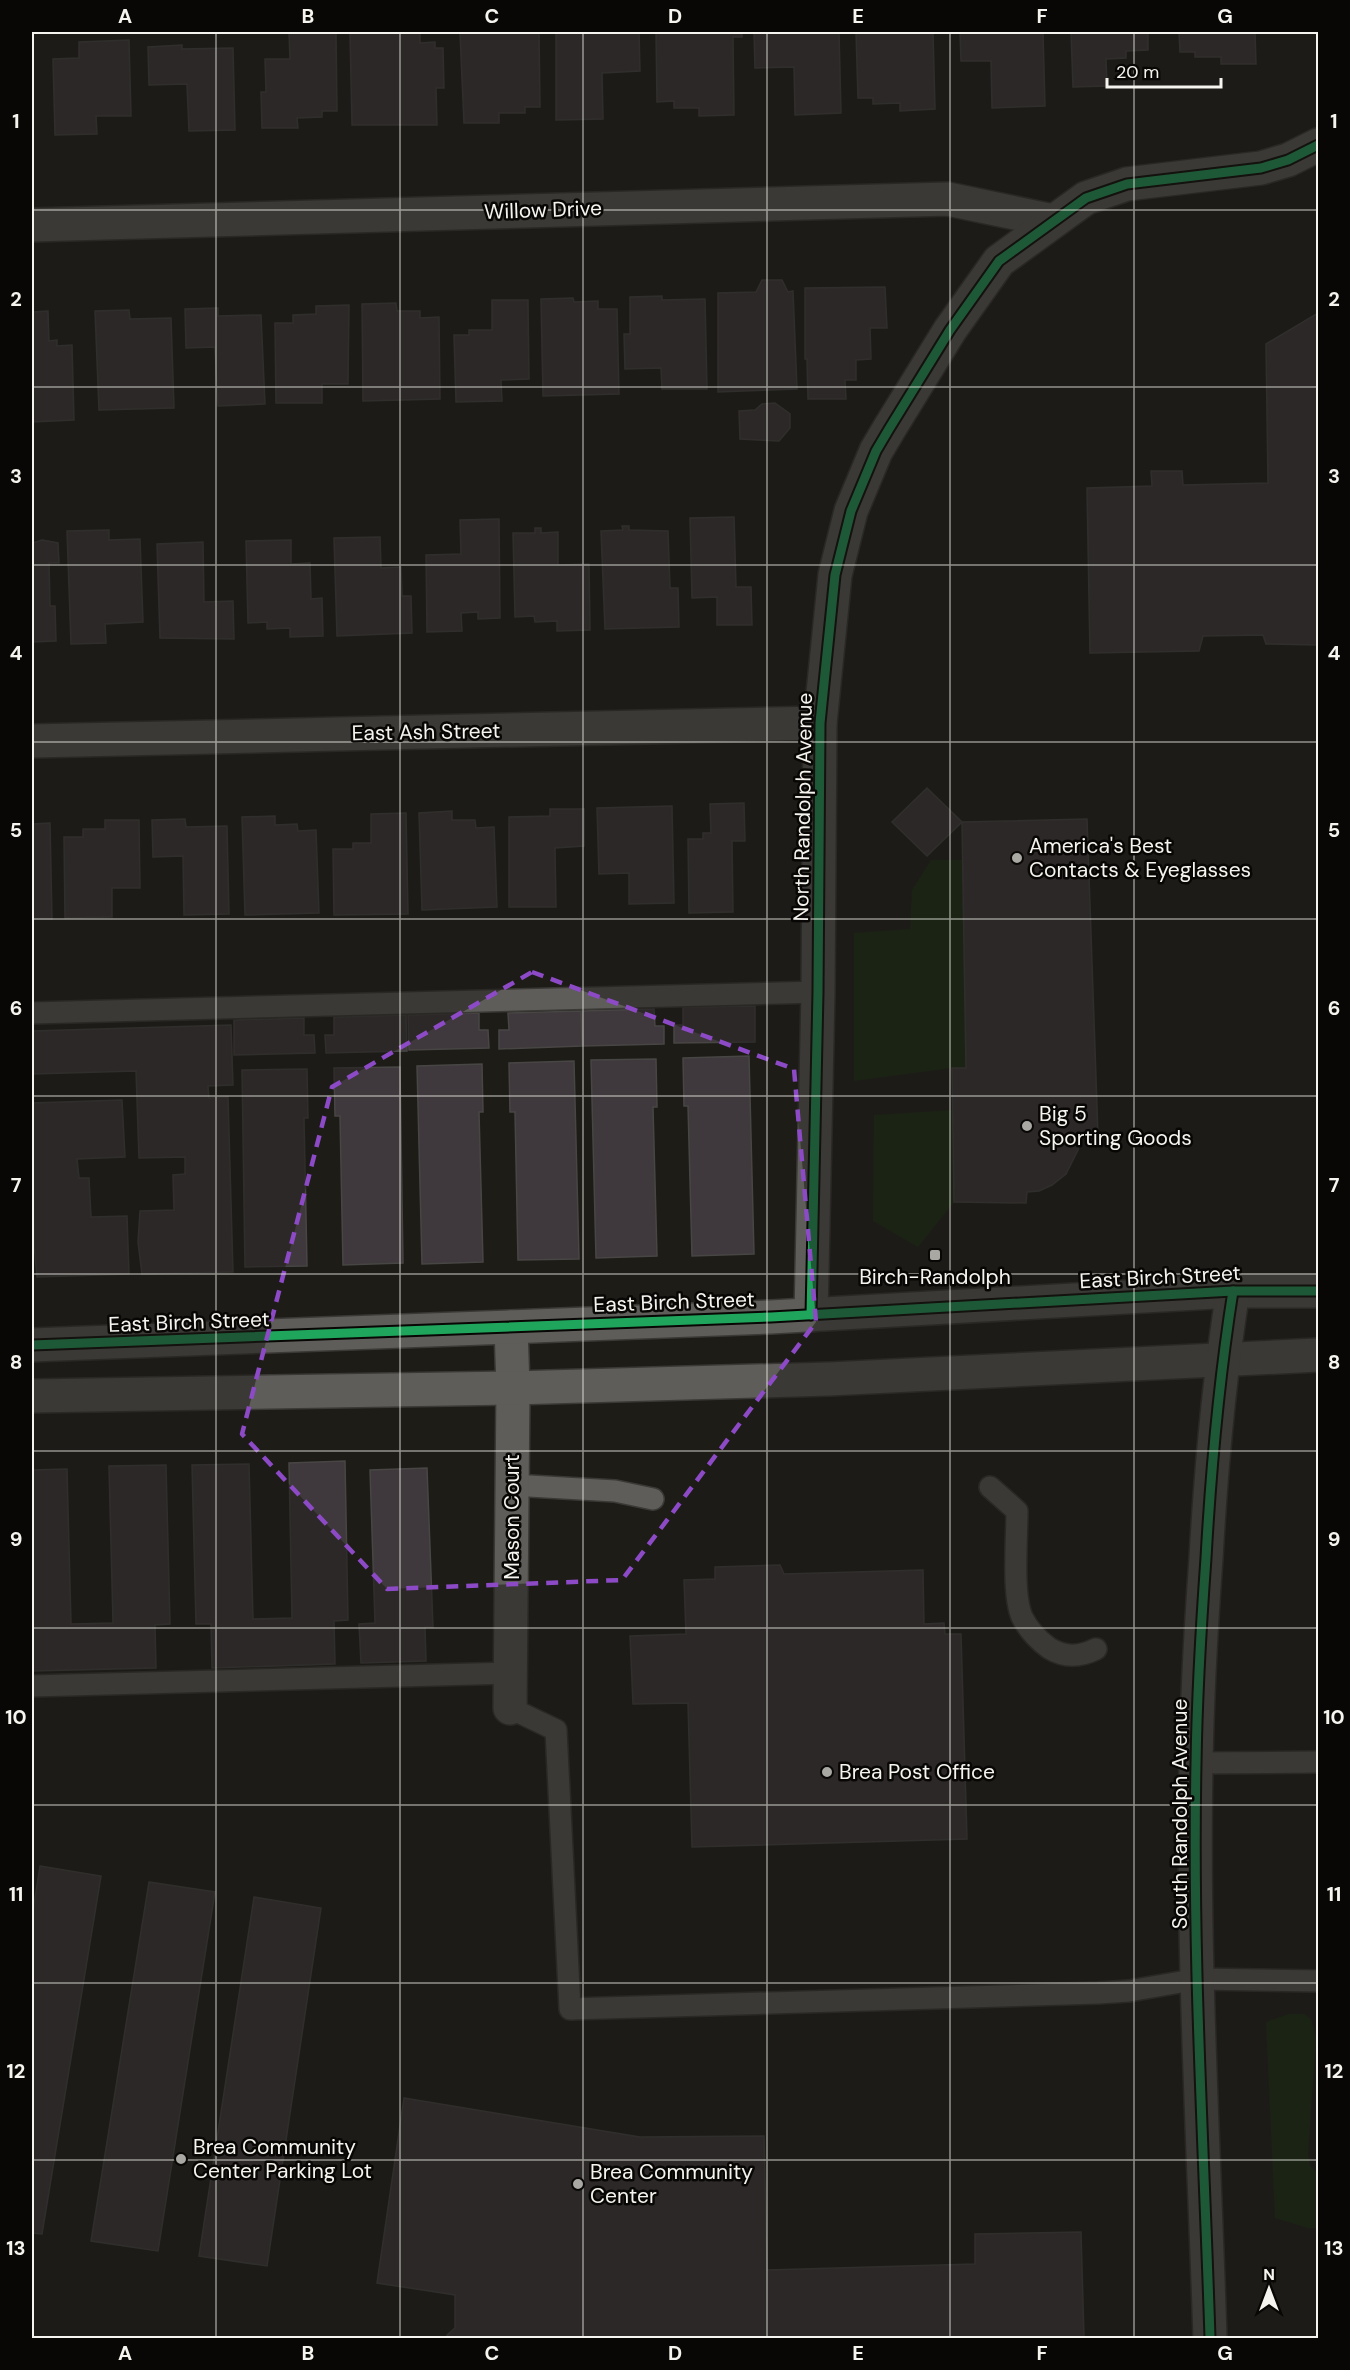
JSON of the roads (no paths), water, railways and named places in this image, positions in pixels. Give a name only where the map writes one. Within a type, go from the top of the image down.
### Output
[{"type":"street","name":"North Randolph Avenue","points":[[811,1315],[818,992],[820,723],[835,575],[850,511],[876,451],[950,330],[999,261],[1053,220],[1086,198],[1127,184],[1261,168],[1288,160],[1318,145]]},
{"type":"street","name":"Willow Drive","points":[[32,225],[948,199],[1053,220]]},
{"type":"street","name":"East Ash Street","points":[[32,741],[820,723]]},
{"type":"street","name":"East Birch Street","points":[[32,1345],[811,1315],[1233,1291],[1318,1291]]},
{"type":"street","name":"South Randolph Avenue","points":[[1210,2338],[1198,1979],[1196,1763],[1199,1658],[1211,1477],[1222,1359],[1233,1291]]},
{"type":"street","name":"Mason Court","points":[[510,1708],[513,1388],[511,1327]]},
{"type":"street","points":[[32,1396],[513,1388],[829,1379],[1318,1355]]},
{"type":"lane","points":[[32,1013],[818,992]]},
{"type":"lane","points":[[512,1485],[615,1491],[653,1499]]},
{"type":"lane","points":[[990,1487],[1017,1512],[1017,1586],[1022,1616],[1038,1640],[1057,1653],[1081,1656],[1096,1648]]},
{"type":"lane","points":[[32,1686],[511,1673]]},
{"type":"lane","points":[[510,1708],[556,1730],[570,2009],[1098,1993],[1129,1991],[1198,1979],[1318,1981]]},
{"type":"lane","points":[[1196,1763],[1318,1762]]},
{"type":"place","name":"America's Best Contacts & Eyeglasses","points":[[1017,858]]},
{"type":"place","name":"Big 5 Sporting Goods","points":[[1027,1126]]},
{"type":"place","name":"Birch-Randolph","points":[[935,1255]]},
{"type":"place","name":"Brea Post Office","points":[[827,1772]]},
{"type":"place","name":"Brea Community Center Parking Lot","points":[[181,2159]]},
{"type":"place","name":"Brea Community Center","points":[[578,2184]]}]
